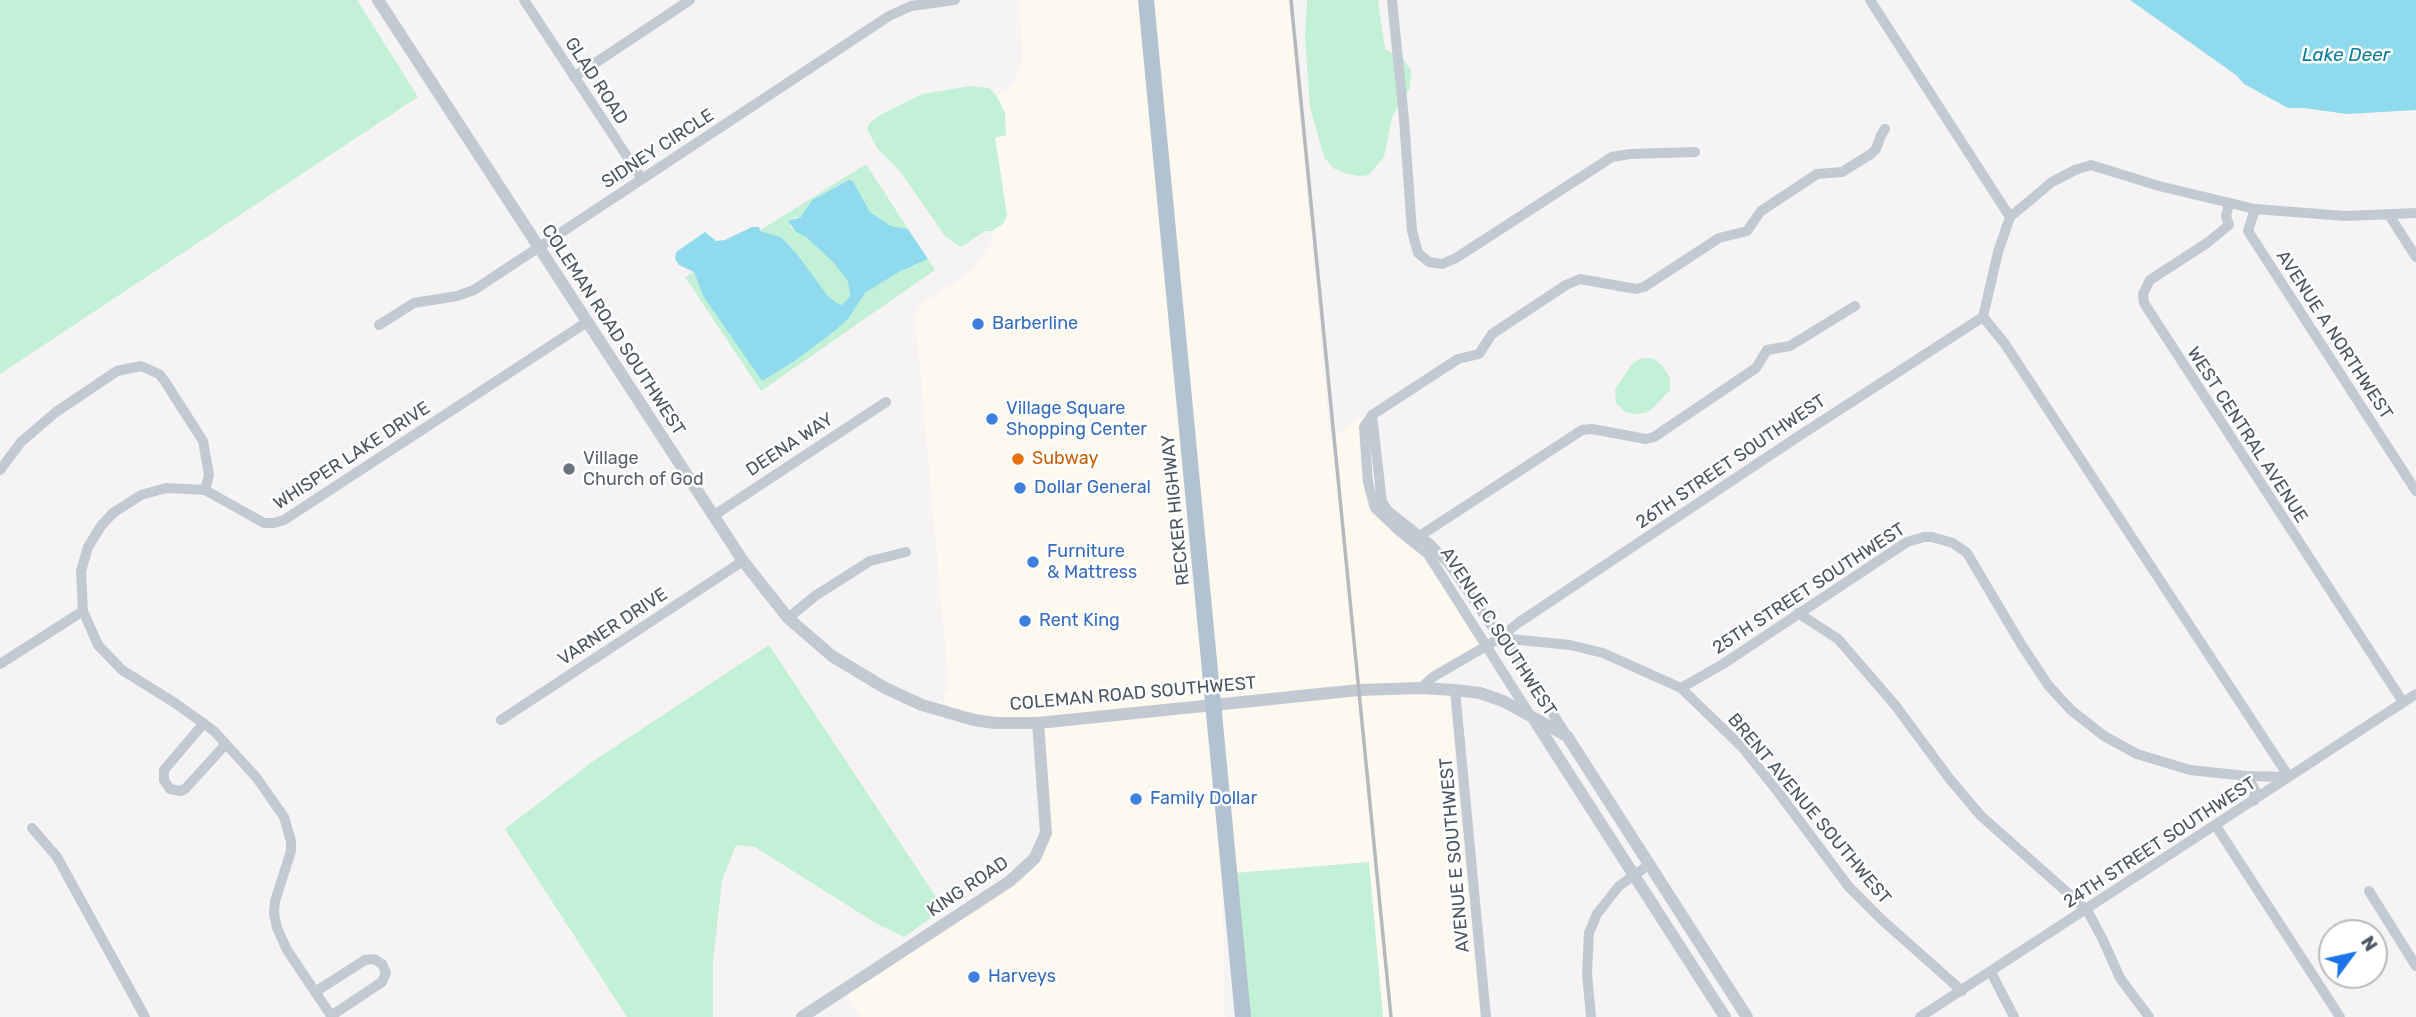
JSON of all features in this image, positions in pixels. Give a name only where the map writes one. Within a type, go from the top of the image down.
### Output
[{"type":"main road","name":"RECKER HIGHWAY","points":[[1146,0],[1243,1017]]},
{"type":"street","name":"COLEMAN ROAD SOUTHWEST","points":[[378,0],[743,561],[788,618],[818,646],[858,674],[922,705],[974,720],[1038,723],[1316,693],[1421,688],[1455,690],[1480,693],[1503,701],[1567,736]]},
{"type":"street","name":"GLAD ROAD","points":[[524,0],[642,179]]},
{"type":"street","points":[[574,77],[690,0]]},
{"type":"street","name":"SIDNEY CIRCLE","points":[[379,325],[414,303],[467,294],[889,16],[911,6],[954,0]]},
{"type":"street","points":[[1392,0],[1405,119],[1412,232],[1418,254],[1429,262],[1441,264],[1456,258],[1612,157],[1695,152]]},
{"type":"street","points":[[1870,0],[2010,217]]},
{"type":"street","name":"AVENUE C SOUTHWEST","points":[[1747,1017],[1512,649],[1500,638],[1449,564],[1416,538],[1382,502],[1372,415],[1458,359],[1479,354],[1492,334],[1574,281],[1580,279],[1636,289],[1651,283],[1719,238],[1747,231],[1761,211],[1817,174],[1842,172],[1871,154],[1885,129]]},
{"type":"street","points":[[2290,777],[2005,344],[1983,317],[1998,252],[2010,217],[2052,182],[2091,165],[2255,209],[2328,215],[2416,213]]},
{"type":"street","points":[[2229,204],[2226,216],[2229,225],[2248,231],[2255,209]]},
{"type":"street","points":[[2389,215],[2416,257]]},
{"type":"street","name":"WEST CENTRAL AVENUE","points":[[2229,225],[2207,243],[2150,280],[2143,294],[2144,303],[2403,702]]},
{"type":"street","name":"AVENUE A NORTHWEST","points":[[2248,231],[2416,491]]},
{"type":"street","points":[[1416,538],[1582,430],[1592,429],[1636,439],[1654,437],[1756,368],[1767,350],[1790,346],[1855,306]]},
{"type":"street","name":"26TH STREET SOUTHWEST","points":[[1500,638],[1518,623],[1764,459],[1983,317]]},
{"type":"street","name":"WHISPER LAKE DRIVE","points":[[331,1017],[279,936],[274,914],[278,890],[291,851],[284,817],[256,777],[204,723],[136,680],[109,658],[98,645],[83,611],[81,570],[84,559],[92,539],[106,520],[125,504],[166,488],[205,491],[260,522],[274,523],[284,520],[587,322]]},
{"type":"street","points":[[0,470],[21,442],[56,412],[117,371],[141,366],[159,374],[164,380],[203,442],[209,475],[205,491]]},
{"type":"street","name":"DEENA WAY","points":[[713,516],[886,402]]},
{"type":"street","name":"25TH STREET SOUTHWEST","points":[[1681,688],[1723,664],[1907,542],[1932,537],[1944,539],[1967,553],[2034,665],[2059,698],[2083,721],[2104,736],[2154,761],[2190,770],[2247,776]]},
{"type":"street","name":"AVENUE C SOUTHWEST","points":[[1416,538],[1725,1017]]},
{"type":"street","points":[[788,618],[815,596],[870,561],[906,552]]},
{"type":"street","name":"VARNER DRIVE","points":[[501,720],[743,561]]},
{"type":"street","points":[[0,664],[83,611]]},
{"type":"street","points":[[1798,614],[1838,639],[1890,698],[1949,778],[1981,816],[2087,911],[2104,940],[2120,978],[2148,1017]]},
{"type":"street","points":[[1421,688],[1433,677],[1500,638]]},
{"type":"street","name":"BRENT AVENUE SOUTHWEST","points":[[1500,638],[1570,645],[1602,653],[1681,688],[1742,747],[1849,887],[1962,990]]},
{"type":"street","name":"AVENUE E SOUTHWEST","points":[[1455,690],[1486,1017]]},
{"type":"street","name":"24TH STREET SOUTHWEST","points":[[1920,1017],[2087,911],[2416,694]]},
{"type":"street","points":[[204,723],[164,770],[164,780],[170,789],[185,789],[226,744]]},
{"type":"street","name":"KING ROAD","points":[[802,1017],[1010,881],[1035,858],[1046,833],[1038,723]]},
{"type":"street","points":[[2247,776],[2290,777]]},
{"type":"street","points":[[2247,776],[2255,790],[2254,801]]},
{"type":"street","points":[[2216,826],[2340,1017]]},
{"type":"street","points":[[32,828],[57,857],[145,1017]]},
{"type":"street","points":[[1591,1017],[1587,974],[1589,933],[1602,906],[1619,886],[1650,864]]},
{"type":"street","points":[[2370,891],[2416,966]]},
{"type":"street","points":[[315,992],[365,960],[374,959],[382,964],[386,973],[382,982],[331,1017]]},
{"type":"street","points":[[1991,972],[2014,1017]]},
{"type":"shaded area","points":[[1019,0],[1140,0],[1208,701],[1038,718],[996,717],[945,707],[944,694],[949,688],[915,314],[921,304],[972,271],[993,241],[992,231],[1003,224],[1002,179],[995,138],[1000,137],[1002,106],[996,95],[1006,91],[1014,83],[1023,58]]},
{"type":"shaded area","points":[[1152,0],[1289,0],[1330,438],[1365,416],[1358,428],[1362,482],[1369,510],[1392,533],[1423,557],[1480,644],[1430,672],[1419,682],[1316,687],[1220,700]]},
{"type":"shaded area","points":[[1418,693],[1449,695],[1480,1017],[1383,1017],[1369,862],[1235,873],[1221,711],[1359,696]]},
{"type":"shaded area","points":[[1209,712],[1222,875],[1225,1017],[861,1017],[847,994],[1013,885],[1039,861],[1052,833],[1044,728]]},
{"type":"green space","points":[[0,0],[357,0],[418,97],[0,374]]},
{"type":"green space","points":[[1307,0],[1378,0],[1385,49],[1405,61],[1411,70],[1410,88],[1392,117],[1384,157],[1369,175],[1344,173],[1333,168],[1324,157],[1310,107],[1305,36]]},
{"type":"green space","points":[[970,86],[989,88],[996,95],[1005,113],[1006,135],[995,138],[1007,215],[1003,224],[992,231],[985,231],[961,247],[945,236],[900,171],[877,148],[867,129],[878,116],[922,94]]},
{"type":"green space","points":[[866,164],[908,229],[891,226],[870,212],[853,181],[849,180],[812,200],[801,217],[794,217],[789,226],[806,237],[833,262],[848,281],[850,296],[842,305],[827,296],[797,254],[781,237],[759,231]]},
{"type":"green space","points":[[928,259],[935,270],[761,391],[685,277],[694,272],[703,296],[762,380],[836,330],[848,319],[866,292]]},
{"type":"green space","points":[[1648,358],[1662,365],[1670,378],[1670,390],[1646,413],[1625,412],[1616,403],[1615,390],[1631,365],[1639,359]]},
{"type":"green space","points":[[769,645],[944,909],[904,937],[877,924],[755,847],[736,845],[722,880],[713,962],[713,1017],[627,1017],[505,829],[592,762]]},
{"type":"green space","points":[[1369,862],[1383,1017],[1249,1017],[1235,873]]},
{"type":"water","name":"Lake Deer","points":[[2130,0],[2416,0],[2416,110],[2347,114],[2288,108],[2244,84],[2236,75]]},
{"type":"water","points":[[849,180],[853,181],[870,212],[891,226],[908,229],[928,259],[866,292],[848,319],[836,330],[762,381],[703,296],[694,272],[679,265],[675,259],[676,252],[705,232],[716,241],[725,240],[752,227],[759,227],[760,231],[781,237],[827,295],[842,305],[850,296],[848,281],[833,262],[806,237],[796,232],[788,221],[801,217],[812,200]]},
{"type":"railway","points":[[1291,0],[1391,1017]]},
{"type":"place","name":"Barberline","points":[[978,324]]},
{"type":"place","name":"Village Square Shopping Center","points":[[992,419]]},
{"type":"place","name":"Subway","points":[[1018,459]]},
{"type":"place","name":"Village Church of God","points":[[569,469]]},
{"type":"place","name":"Dollar General","points":[[1020,488]]},
{"type":"place","name":"Furniture & Mattress","points":[[1033,562]]},
{"type":"place","name":"Rent King","points":[[1025,621]]},
{"type":"place","name":"Family Dollar","points":[[1136,799]]},
{"type":"place","name":"Harveys","points":[[974,977]]}]
